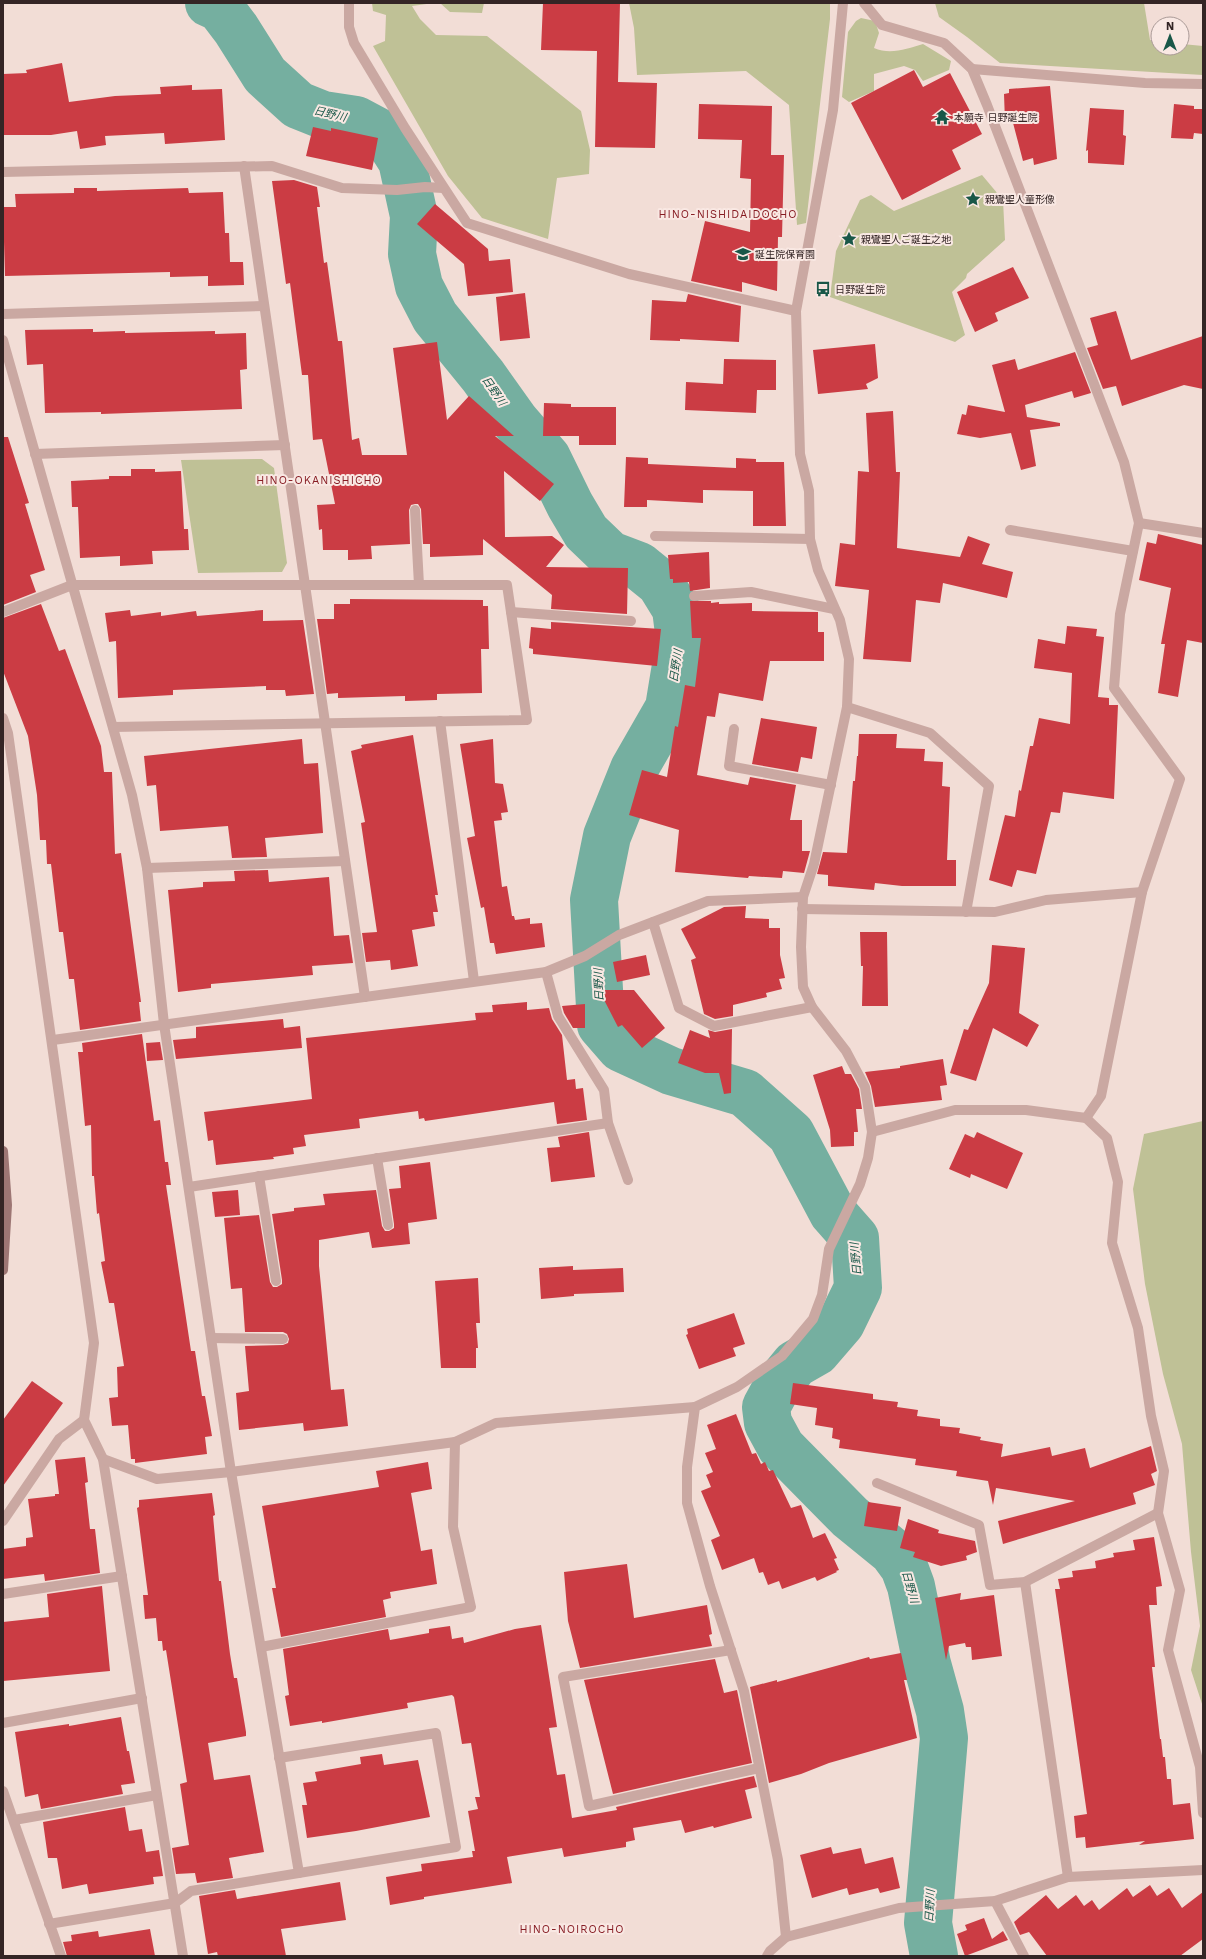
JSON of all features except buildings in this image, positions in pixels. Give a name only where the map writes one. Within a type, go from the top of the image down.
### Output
[{"type":"street","points":[[349,3],[349,27],[354,43],[443,188],[467,223],[629,274],[796,311]]},
{"type":"street","points":[[104,1459],[157,1479],[231,1472],[455,1442],[496,1423],[695,1407],[737,1387],[782,1356],[813,1319],[822,1296],[829,1250],[836,1230],[860,1184],[868,1158],[872,1132],[865,1087],[846,1051],[812,1007],[803,987],[801,946],[803,897],[814,864],[847,707],[849,659],[840,620],[818,570],[810,539],[809,492],[800,454],[796,311],[833,110],[844,3]]},
{"type":"street","points":[[864,3],[882,25],[944,43],[972,69],[987,104],[1124,462],[1139,523],[1120,614],[1114,688],[1180,779],[1142,892],[1101,1096],[1086,1118]]},
{"type":"street","points":[[972,69],[1145,83],[1203,84]]},
{"type":"street","points":[[244,166],[365,996]]},
{"type":"street","points":[[3,172],[272,166],[342,188],[397,190],[425,187],[443,188]]},
{"type":"street","points":[[3,314],[264,306]]},
{"type":"street","points":[[3,345],[132,795],[147,868],[164,1024],[231,1472],[299,1873]]},
{"type":"street","points":[[35,454],[284,445]]},
{"type":"street","points":[[414,510],[418,585]]},
{"type":"street","points":[[1139,523],[1203,533]]},
{"type":"street","points":[[1010,530],[1133,551]]},
{"type":"street","points":[[655,536],[810,539]]},
{"type":"street","points":[[3,612],[72,585],[507,585],[527,720],[113,727]]},
{"type":"street","points":[[694,596],[751,592],[834,609]]},
{"type":"street","points":[[511,612],[631,621]]},
{"type":"street","points":[[847,707],[930,733],[989,786],[966,912]]},
{"type":"street","points":[[3,718],[8,733],[94,1343],[84,1420],[104,1459],[183,1956]]},
{"type":"street","points":[[440,721],[474,982]]},
{"type":"street","points":[[734,729],[729,766],[831,785]]},
{"type":"street","points":[[147,868],[345,861]]},
{"type":"street","points":[[802,908],[995,912],[1046,900],[1142,892]]},
{"type":"street","points":[[52,1040],[546,972],[585,956],[619,936],[708,901],[803,897]]},
{"type":"street","points":[[653,922],[679,1008],[714,1026],[812,1007]]},
{"type":"street","points":[[546,972],[558,1016],[604,1090],[608,1123],[628,1180]]},
{"type":"street","points":[[872,1132],[955,1110],[1026,1110],[1086,1118],[1107,1138],[1118,1182],[1112,1243],[1138,1328],[1151,1416],[1164,1472],[1158,1514],[1180,1590],[1168,1650],[1200,1767],[1203,1812]]},
{"type":"street","points":[[189,1187],[608,1123]]},
{"type":"street","points":[[3,1151],[7,1205],[3,1270]]},
{"type":"street","points":[[377,1158],[388,1225]]},
{"type":"street","points":[[259,1176],[276,1281]]},
{"type":"street","points":[[211,1338],[283,1339]]},
{"type":"street","points":[[695,1407],[687,1467],[687,1503],[710,1586],[744,1691],[778,1860],[786,1937]]},
{"type":"street","points":[[3,1521],[59,1439],[84,1420]]},
{"type":"street","points":[[261,1648],[471,1607],[454,1527],[455,1442]]},
{"type":"street","points":[[877,1483],[979,1525],[990,1585],[1025,1582],[1158,1514]]},
{"type":"street","points":[[3,1594],[122,1576]]},
{"type":"street","points":[[1025,1582],[1068,1877]]},
{"type":"street","points":[[731,1650],[563,1677],[589,1806],[759,1768]]},
{"type":"street","points":[[3,1723],[142,1698]]},
{"type":"street","points":[[49,1924],[174,1903],[191,1891],[456,1847],[436,1733],[279,1758]]},
{"type":"street","points":[[3,1791],[61,1956]]},
{"type":"street","points":[[14,1820],[157,1795]]},
{"type":"street","points":[[767,1956],[770,1951],[786,1937],[898,1908],[995,1901],[1068,1877],[1203,1870]]},
{"type":"street","points":[[995,1901],[1024,1956]]},
{"type":"green space","points":[[372,3],[434,3],[412,6],[420,19],[436,35],[487,36],[581,111],[590,150],[589,174],[557,178],[548,239],[482,218],[448,176],[373,46],[385,41],[386,15],[373,11]]},
{"type":"green space","points":[[440,3],[484,3],[482,13],[450,12]]},
{"type":"green space","points":[[629,3],[830,3],[830,19],[806,223],[797,225],[789,105],[746,71],[637,75],[634,28]]},
{"type":"green space","points":[[935,3],[1144,3],[1150,40],[1150,56],[1190,56],[1190,45],[1203,46],[1203,75],[1000,63],[939,17]]},
{"type":"green space","points":[[861,18],[875,21],[879,33],[874,48],[892,51],[923,44],[951,61],[949,70],[923,81],[915,70],[904,66],[874,74],[874,91],[849,102],[842,97],[848,32],[856,21]]},
{"type":"green space","points":[[982,175],[1003,200],[1005,240],[967,274],[966,278],[952,292],[965,335],[955,342],[830,297],[836,251],[860,200],[871,195],[894,211]]},
{"type":"green space","points":[[262,459],[274,468],[287,563],[282,572],[198,573],[181,460]]},
{"type":"green space","points":[[1203,1121],[1203,1707],[1191,1670],[1200,1626],[1191,1552],[1182,1444],[1163,1374],[1145,1284],[1133,1189],[1144,1134]]},
{"type":"waterway","name":"日野川","points":[[209,3],[220,8],[236,29],[265,75],[298,105],[323,115],[356,120],[386,136],[402,161],[414,216],[412,254],[419,286],[435,317],[483,376],[515,421],[547,458],[570,505],[586,532],[610,555],[639,566],[660,583],[676,609],[680,641],[669,708],[634,769],[607,836],[594,900],[601,1025],[621,1048],[671,1071],[745,1093],[791,1134],[833,1213],[855,1238],[858,1288],[841,1323],[816,1352],[795,1364],[778,1385],[766,1407],[768,1423],[781,1447],[850,1517],[893,1552],[904,1567],[911,1586],[927,1664],[940,1711],[944,1738],[928,1923],[934,1956]]},
{"type":"place","name":"本願寺 日野誕生院","points":[[942,117]]},
{"type":"place","name":"親鸞聖人童形像","points":[[973,199]]},
{"type":"place","name":"親鸞聖人ご誕生之地","points":[[849,239]]},
{"type":"place","name":"誕生院保育園","points":[[743,254]]},
{"type":"place","name":"日野誕生院","points":[[823,289]]},
{"type":"district","name":"HINO-NISHIDAIDOCHO","points":[[728,214]]},
{"type":"district","name":"HINO-OKANISHICHO","points":[[319,480]]},
{"type":"district","name":"HINO-NOIROCHO","points":[[572,1929]]}]
